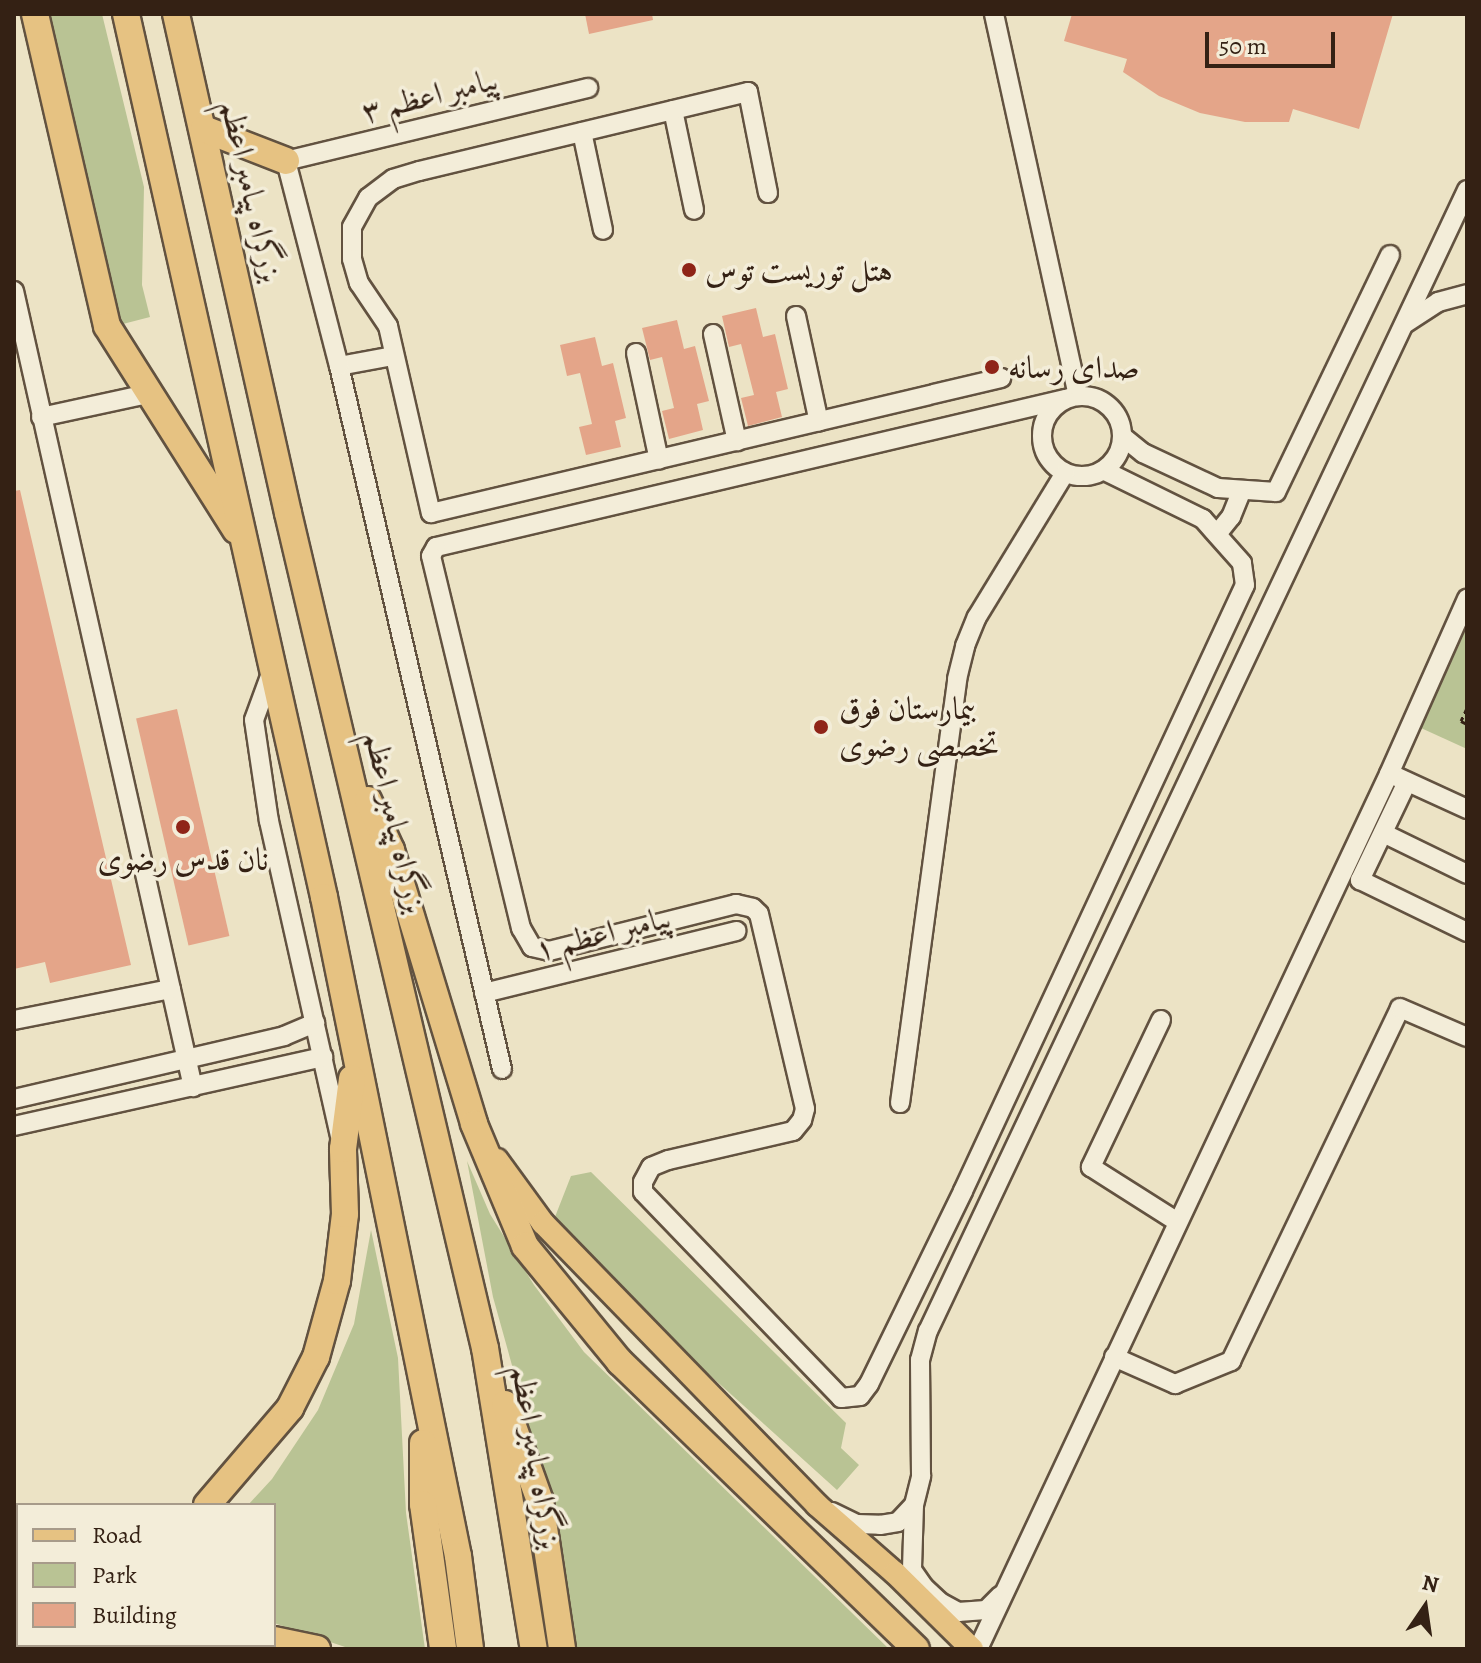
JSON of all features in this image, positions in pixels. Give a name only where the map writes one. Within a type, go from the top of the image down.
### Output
[{"type":"highway","points":[[35,14],[107,326],[249,551]]},
{"type":"highway","points":[[126,14],[274,666],[458,1556],[470,1649]]},
{"type":"highway","name":"بزرگراه پیامبر اعظم","points":[[176,14],[207,141],[288,513],[485,1348],[534,1649]]},
{"type":"highway","points":[[207,141],[288,168]]},
{"type":"highway","points":[[346,755],[391,850],[474,1124],[525,1246],[620,1362],[916,1649]]},
{"type":"highway","points":[[209,1503],[290,1408],[316,1357],[337,1281],[345,1214],[343,1149],[355,1055]]},
{"type":"highway","points":[[485,1348],[540,1501],[562,1649]]},
{"type":"highway","points":[[423,1388],[423,1504],[443,1649]]},
{"type":"highway","points":[[276,1640],[317,1649]]},
{"type":"main road","points":[[474,1124],[543,1223],[817,1505],[975,1649]]},
{"type":"street","points":[[994,14],[1072,397]]},
{"type":"street","name":"پیامبر اعظم ۳","points":[[288,168],[588,88]]},
{"type":"street","points":[[768,193],[748,92],[406,175],[393,179],[368,198],[352,227],[352,259],[359,283],[388,326],[431,513],[1001,378]]},
{"type":"street","points":[[673,110],[694,210]]},
{"type":"street","points":[[582,132],[603,230]]},
{"type":"street","points":[[288,168],[339,366],[502,1069]]},
{"type":"street","points":[[1010,1586],[986,1610],[958,1612],[940,1602],[912,1570],[914,1505],[921,1476],[920,1360],[928,1331],[1467,190]]},
{"type":"street","points":[[1122,436],[1143,453],[1218,488],[1241,492],[1276,492],[1390,255]]},
{"type":"street","points":[[14,291],[18,332],[41,417],[193,1087]]},
{"type":"street","points":[[1404,325],[1438,302],[1467,294]]},
{"type":"street","points":[[796,316],[819,422]]},
{"type":"street","points":[[713,334],[737,441]]},
{"type":"street","points":[[636,353],[659,460]]},
{"type":"street","points":[[339,366],[393,356]]},
{"type":"street","points":[[41,417],[152,393]]},
{"type":"street","points":[[1072,397],[1046,416],[1042,442],[1046,455],[1065,473],[1091,475],[1113,461],[1122,436],[1120,423],[1104,402],[1072,397],[436,547],[431,556],[521,928],[532,947],[549,951],[736,904],[753,908],[759,914],[805,1109],[802,1120],[793,1131],[668,1160],[651,1167],[643,1182],[643,1192],[841,1398],[860,1396],[869,1384],[1235,612],[1245,585],[1242,563],[1203,519],[1103,470]]},
{"type":"street","points":[[900,1103],[957,679],[965,646],[977,617],[1065,473]]},
{"type":"street","points":[[1217,534],[1231,517],[1241,492]]},
{"type":"street","points":[[975,1649],[1010,1586],[1176,1221],[1389,774],[1467,599]]},
{"type":"street","points":[[274,666],[254,720],[269,821],[343,1149]]},
{"type":"street","points":[[1389,774],[1467,809]]},
{"type":"street","points":[[1407,782],[1360,880],[1467,932]]},
{"type":"street","points":[[1383,833],[1467,874]]},
{"type":"street","name":"پیامبر اعظم ۱","points":[[484,993],[737,931]]},
{"type":"street","points":[[14,1020],[171,989]]},
{"type":"street","points":[[1114,1357],[1175,1384],[1231,1361],[1400,1008],[1467,1037]]},
{"type":"street","points":[[1161,1020],[1091,1167],[1176,1221]]},
{"type":"street","points":[[14,1099],[284,1036],[315,1023]]},
{"type":"street","points":[[14,1126],[323,1057]]},
{"type":"street","points":[[817,1505],[857,1524],[880,1525],[898,1522],[914,1505]]},
{"type":"path","points":[[1467,708],[1461,721],[1467,724]]},
{"type":"green space","points":[[48,14],[102,14],[144,187],[142,285],[150,317],[119,325]]},
{"type":"green space","points":[[1467,627],[1467,749],[1421,728]]},
{"type":"green space","points":[[467,1161],[490,1214],[534,1285],[584,1352],[889,1649],[576,1649],[557,1527],[493,1297]]},
{"type":"green space","points":[[591,1172],[846,1423],[841,1448],[859,1465],[837,1490],[693,1360],[553,1222],[571,1176]]},
{"type":"green space","points":[[371,1230],[398,1358],[406,1513],[425,1649],[351,1649],[276,1624],[276,1503],[250,1503],[272,1479],[318,1410],[354,1324]]},
{"type":"building","points":[[585,14],[652,14],[653,20],[589,34]]},
{"type":"building","points":[[1072,14],[1393,14],[1359,129],[1293,109],[1289,122],[1245,122],[1200,113],[1159,96],[1123,72],[1127,59],[1064,41]]},
{"type":"building","points":[[756,308],[763,337],[775,334],[788,389],[776,392],[782,417],[748,426],[741,398],[754,395],[741,344],[729,347],[722,316]]},
{"type":"building","points":[[677,320],[684,349],[695,346],[709,401],[697,404],[703,430],[669,439],[662,411],[674,408],[662,357],[650,360],[642,328]]},
{"type":"building","points":[[595,337],[602,366],[613,363],[626,418],[615,421],[621,447],[586,455],[579,427],[592,424],[580,373],[567,376],[560,345]]},
{"type":"building","points":[[20,490],[131,965],[50,983],[45,962],[14,969],[14,491]]},
{"type":"building","name":"نان قدس رضوی","points":[[177,709],[229,936],[188,945],[136,718]]},
{"type":"place","name":"هتل توریست توس","points":[[689,270]]},
{"type":"place","name":"صدای رسانه","points":[[992,367]]},
{"type":"place","name":"بیمارستان فوق تخصصی رضوی","points":[[821,727]]},
{"type":"place","name":"نان قدس رضوی","points":[[183,827]]}]
